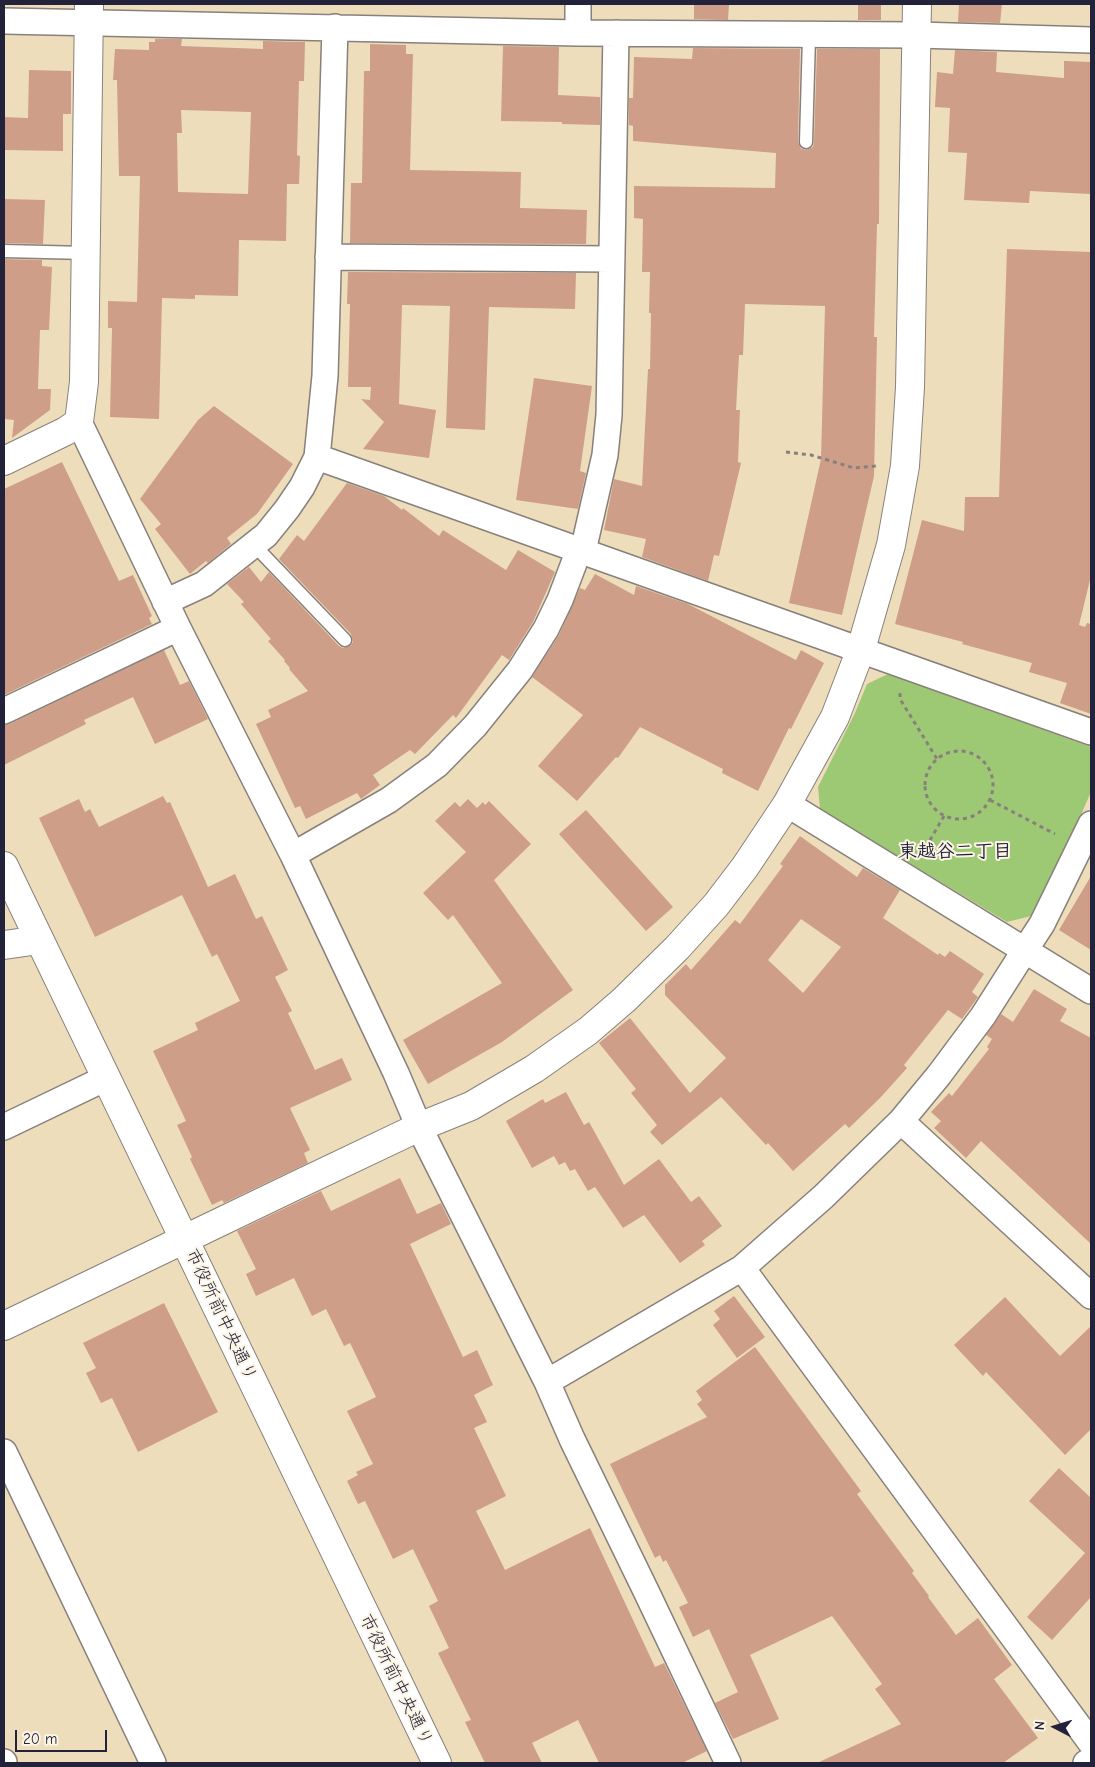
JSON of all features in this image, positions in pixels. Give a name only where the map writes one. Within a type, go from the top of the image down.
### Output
[{"type":"street","points":[[578,4],[578,32]]},
{"type":"street","points":[[4,1326],[184,1238],[419,1127],[471,1106],[534,1069],[588,1031],[624,1000],[677,948],[716,905],[745,867],[786,804],[835,717],[861,649],[891,545],[905,466],[910,387],[917,4]]},
{"type":"street","points":[[4,21],[89,13],[335,27],[809,36],[917,35],[1091,40]]},
{"type":"street","points":[[89,13],[84,382],[79,422],[165,602],[293,854],[396,1072],[419,1127],[547,1382],[572,1439],[728,1763]]},
{"type":"street","points":[[165,602],[204,584],[266,535],[302,487],[317,457],[325,376],[335,27]]},
{"type":"street","points":[[293,854],[389,800],[437,765],[475,726],[520,670],[546,629],[581,550],[605,455],[609,415],[616,33]]},
{"type":"street","points":[[328,257],[612,259]]},
{"type":"street","points":[[4,461],[66,431],[79,422]]},
{"type":"street","points":[[317,457],[1091,732]]},
{"type":"street","points":[[4,711],[178,628]]},
{"type":"street","points":[[786,804],[1091,991]]},
{"type":"street","points":[[547,1382],[742,1268],[823,1197],[901,1121],[939,1076],[983,1016],[1042,924],[1091,824]]},
{"type":"street","name":"市役所前中央通り","points":[[4,866],[437,1763]]},
{"type":"street","points":[[4,945],[39,940]]},
{"type":"street","points":[[4,1127],[106,1078]]},
{"type":"street","points":[[901,1121],[1091,1296]]},
{"type":"street","points":[[742,1268],[1091,1743]]},
{"type":"street","points":[[4,1452],[153,1763]]},
{"type":"street","points":[[1086,1763],[1091,1760]]},
{"type":"lane","points":[[806,142],[809,36]]},
{"type":"lane","points":[[4,251],[86,254]]},
{"type":"lane","points":[[254,545],[346,640]]},
{"type":"path","points":[[786,452],[811,455],[854,468],[905,466]]},
{"type":"path","points":[[898,663],[900,699],[937,759]]},
{"type":"path","points":[[959,751],[981,758],[988,766],[993,777],[993,789],[990,800],[982,810],[971,817],[960,819],[944,816],[930,802],[926,791],[926,779],[930,768],[937,759],[947,753],[959,751]]},
{"type":"path","points":[[990,800],[1080,846]]},
{"type":"path","points":[[908,879],[944,816]]},
{"type":"green space","points":[[888,674],[1091,747],[1091,792],[1062,858],[1031,916],[1007,922],[820,809],[818,787],[855,713],[867,684]]},
{"type":"building","points":[[694,4],[729,4],[728,20],[694,19]]},
{"type":"building","points":[[858,4],[881,4],[881,20],[858,20]]},
{"type":"building","points":[[959,4],[1002,4],[1000,23],[958,22]]},
{"type":"building","points":[[155,39],[182,39],[181,46],[263,49],[263,41],[305,42],[304,81],[299,81],[297,155],[300,156],[299,184],[287,184],[286,241],[239,240],[238,296],[195,295],[195,299],[162,298],[159,419],[110,417],[112,328],[108,328],[108,301],[137,302],[140,176],[119,176],[117,80],[113,80],[115,49],[149,50],[149,42],[155,42]],"holes":[[[181,110],[251,112],[248,194],[178,192],[177,133],[182,133]]]},
{"type":"building","points":[[370,44],[406,45],[406,54],[413,54],[410,170],[521,172],[520,208],[587,210],[586,244],[350,243],[351,183],[362,183],[364,71],[370,71]]},
{"type":"building","points":[[503,46],[559,47],[558,95],[600,97],[600,125],[501,121]]},
{"type":"building","points":[[693,48],[800,49],[798,142],[801,149],[806,150],[813,147],[814,142],[817,49],[880,49],[879,224],[877,224],[874,337],[877,337],[874,476],[842,615],[789,603],[821,459],[825,306],[745,304],[743,355],[739,355],[736,410],[740,410],[738,462],[741,463],[719,556],[714,555],[708,581],[642,557],[646,539],[604,530],[614,479],[642,486],[648,369],[650,369],[650,272],[642,272],[643,219],[634,218],[634,186],[775,188],[776,153],[633,141],[633,126],[629,125],[629,98],[633,98],[634,57],[692,59]]},
{"type":"building","points":[[955,50],[997,52],[996,72],[1064,78],[1064,61],[1091,62],[1091,194],[1030,191],[1029,203],[964,200],[967,153],[948,152],[950,108],[935,107],[937,72],[953,74]]},
{"type":"building","points":[[29,70],[71,71],[71,114],[63,114],[63,151],[4,150],[4,117],[28,118]]},
{"type":"building","points":[[4,199],[45,200],[43,244],[4,243]]},
{"type":"building","points":[[1007,249],[1091,252],[1091,576],[1079,625],[1085,627],[1087,623],[1091,624],[1091,714],[1060,703],[1067,683],[1029,672],[1032,663],[895,624],[922,520],[964,531],[965,497],[999,497]]},
{"type":"building","points":[[4,259],[42,260],[42,266],[52,267],[49,330],[40,330],[38,389],[51,389],[50,410],[12,438],[14,420],[4,419]]},
{"type":"building","points":[[348,272],[576,273],[575,309],[489,307],[485,430],[446,428],[450,306],[402,305],[399,404],[436,410],[429,458],[363,449],[384,422],[361,399],[370,400],[371,387],[348,387],[350,304],[347,304]]},
{"type":"building","points":[[534,378],[592,386],[580,471],[586,473],[578,509],[516,500]]},
{"type":"building","points":[[214,406],[293,464],[257,514],[227,538],[231,544],[208,563],[206,561],[190,574],[155,529],[161,524],[140,499],[198,420]]},
{"type":"building","points":[[62,462],[119,581],[133,575],[152,616],[149,618],[152,624],[4,695],[4,489]]},
{"type":"building","points":[[347,483],[384,496],[439,536],[443,530],[506,570],[518,550],[555,572],[533,622],[509,660],[502,655],[456,718],[453,715],[415,754],[410,750],[373,775],[380,785],[361,799],[357,793],[306,819],[300,806],[295,808],[256,724],[271,717],[268,710],[308,691],[268,641],[271,639],[241,604],[244,602],[227,584],[249,567],[261,582],[269,572],[339,646],[343,648],[350,646],[353,642],[351,634],[279,559],[297,535],[304,541]]},
{"type":"building","points":[[595,574],[634,595],[636,586],[688,604],[796,660],[801,650],[824,663],[758,791],[722,773],[723,769],[640,727],[618,758],[616,757],[577,801],[538,766],[583,715],[532,677],[559,635],[580,588],[585,590]]},
{"type":"building","points":[[164,650],[180,685],[189,681],[208,719],[155,744],[133,697],[84,720],[86,724],[4,765],[4,725],[10,724]]},
{"type":"building","points":[[163,796],[167,803],[170,802],[208,887],[235,874],[256,919],[262,916],[288,970],[275,977],[292,1011],[288,1013],[315,1070],[342,1058],[352,1080],[290,1108],[310,1150],[304,1153],[308,1163],[224,1203],[222,1200],[212,1205],[190,1159],[192,1157],[177,1125],[186,1121],[153,1051],[198,1030],[195,1023],[240,1001],[217,954],[212,957],[182,895],[95,937],[39,818],[79,799],[85,812],[90,809],[99,827]]},
{"type":"building","points":[[468,799],[477,808],[483,802],[485,805],[489,801],[531,844],[494,880],[573,990],[502,1042],[428,1084],[403,1040],[502,983],[453,915],[448,920],[423,893],[466,852],[435,821],[455,802],[460,807]]},
{"type":"building","points":[[586,810],[673,907],[646,931],[559,834]]},
{"type":"building","points":[[800,836],[857,877],[863,868],[900,890],[883,918],[938,955],[939,953],[945,957],[950,951],[984,974],[972,992],[978,997],[962,1019],[948,1010],[904,1065],[907,1068],[880,1098],[849,1128],[845,1124],[793,1171],[768,1143],[766,1145],[721,1097],[662,1145],[650,1132],[657,1125],[631,1093],[636,1089],[599,1043],[630,1018],[690,1093],[726,1058],[665,995],[665,985],[686,964],[691,970],[735,920],[740,924],[783,866],[780,864]],"holes":[[[801,919],[841,947],[803,993],[768,960]]]},
{"type":"building","points":[[1091,876],[1091,950],[1059,930]]},
{"type":"building","points":[[1034,989],[1067,1009],[1060,1021],[1091,1038],[1091,1244],[981,1141],[966,1158],[934,1128],[941,1121],[931,1112],[949,1093],[952,1096],[989,1049],[987,1047],[992,1039],[986,1035],[1001,1014],[1013,1022]]},
{"type":"building","points":[[566,1092],[584,1125],[589,1122],[624,1185],[659,1159],[691,1202],[699,1196],[722,1226],[702,1241],[705,1245],[680,1263],[644,1215],[623,1228],[595,1187],[588,1191],[575,1169],[570,1171],[565,1162],[559,1165],[554,1156],[532,1168],[506,1121],[543,1099],[545,1103]]},
{"type":"building","points":[[400,1178],[417,1214],[441,1203],[451,1224],[410,1244],[463,1357],[477,1350],[493,1385],[474,1395],[487,1422],[474,1428],[506,1496],[476,1511],[505,1570],[590,1528],[655,1667],[664,1663],[707,1751],[682,1763],[599,1763],[578,1720],[532,1743],[542,1763],[485,1763],[465,1722],[471,1720],[438,1653],[449,1648],[429,1606],[438,1601],[413,1549],[393,1559],[365,1501],[358,1504],[347,1481],[358,1475],[356,1472],[373,1464],[347,1411],[376,1397],[350,1343],[344,1346],[326,1309],[312,1316],[294,1278],[256,1296],[246,1274],[256,1269],[237,1231],[321,1191],[331,1211]]},
{"type":"building","points":[[734,1296],[765,1337],[737,1358],[713,1325],[720,1319],[714,1311]]},
{"type":"building","points":[[1005,1297],[1060,1356],[1091,1326],[1091,1429],[1065,1455],[986,1372],[983,1376],[954,1345]]},
{"type":"building","points":[[164,1303],[218,1412],[138,1452],[112,1398],[101,1403],[86,1373],[96,1368],[83,1343]]},
{"type":"building","points":[[755,1347],[861,1491],[857,1494],[914,1571],[912,1573],[956,1635],[978,1618],[1012,1665],[994,1679],[1038,1738],[1003,1763],[817,1763],[901,1724],[875,1689],[882,1684],[832,1616],[750,1655],[779,1719],[733,1739],[715,1703],[738,1692],[709,1629],[693,1637],[679,1607],[688,1603],[666,1560],[663,1562],[660,1555],[655,1558],[610,1464],[707,1417],[697,1404],[702,1400],[696,1391]]},
{"type":"building","points":[[1059,1468],[1091,1498],[1091,1597],[1052,1640],[1027,1617],[1085,1553],[1029,1501]]},
{"type":"district","name":"東越谷二丁目","points":[[955,852]]}]
